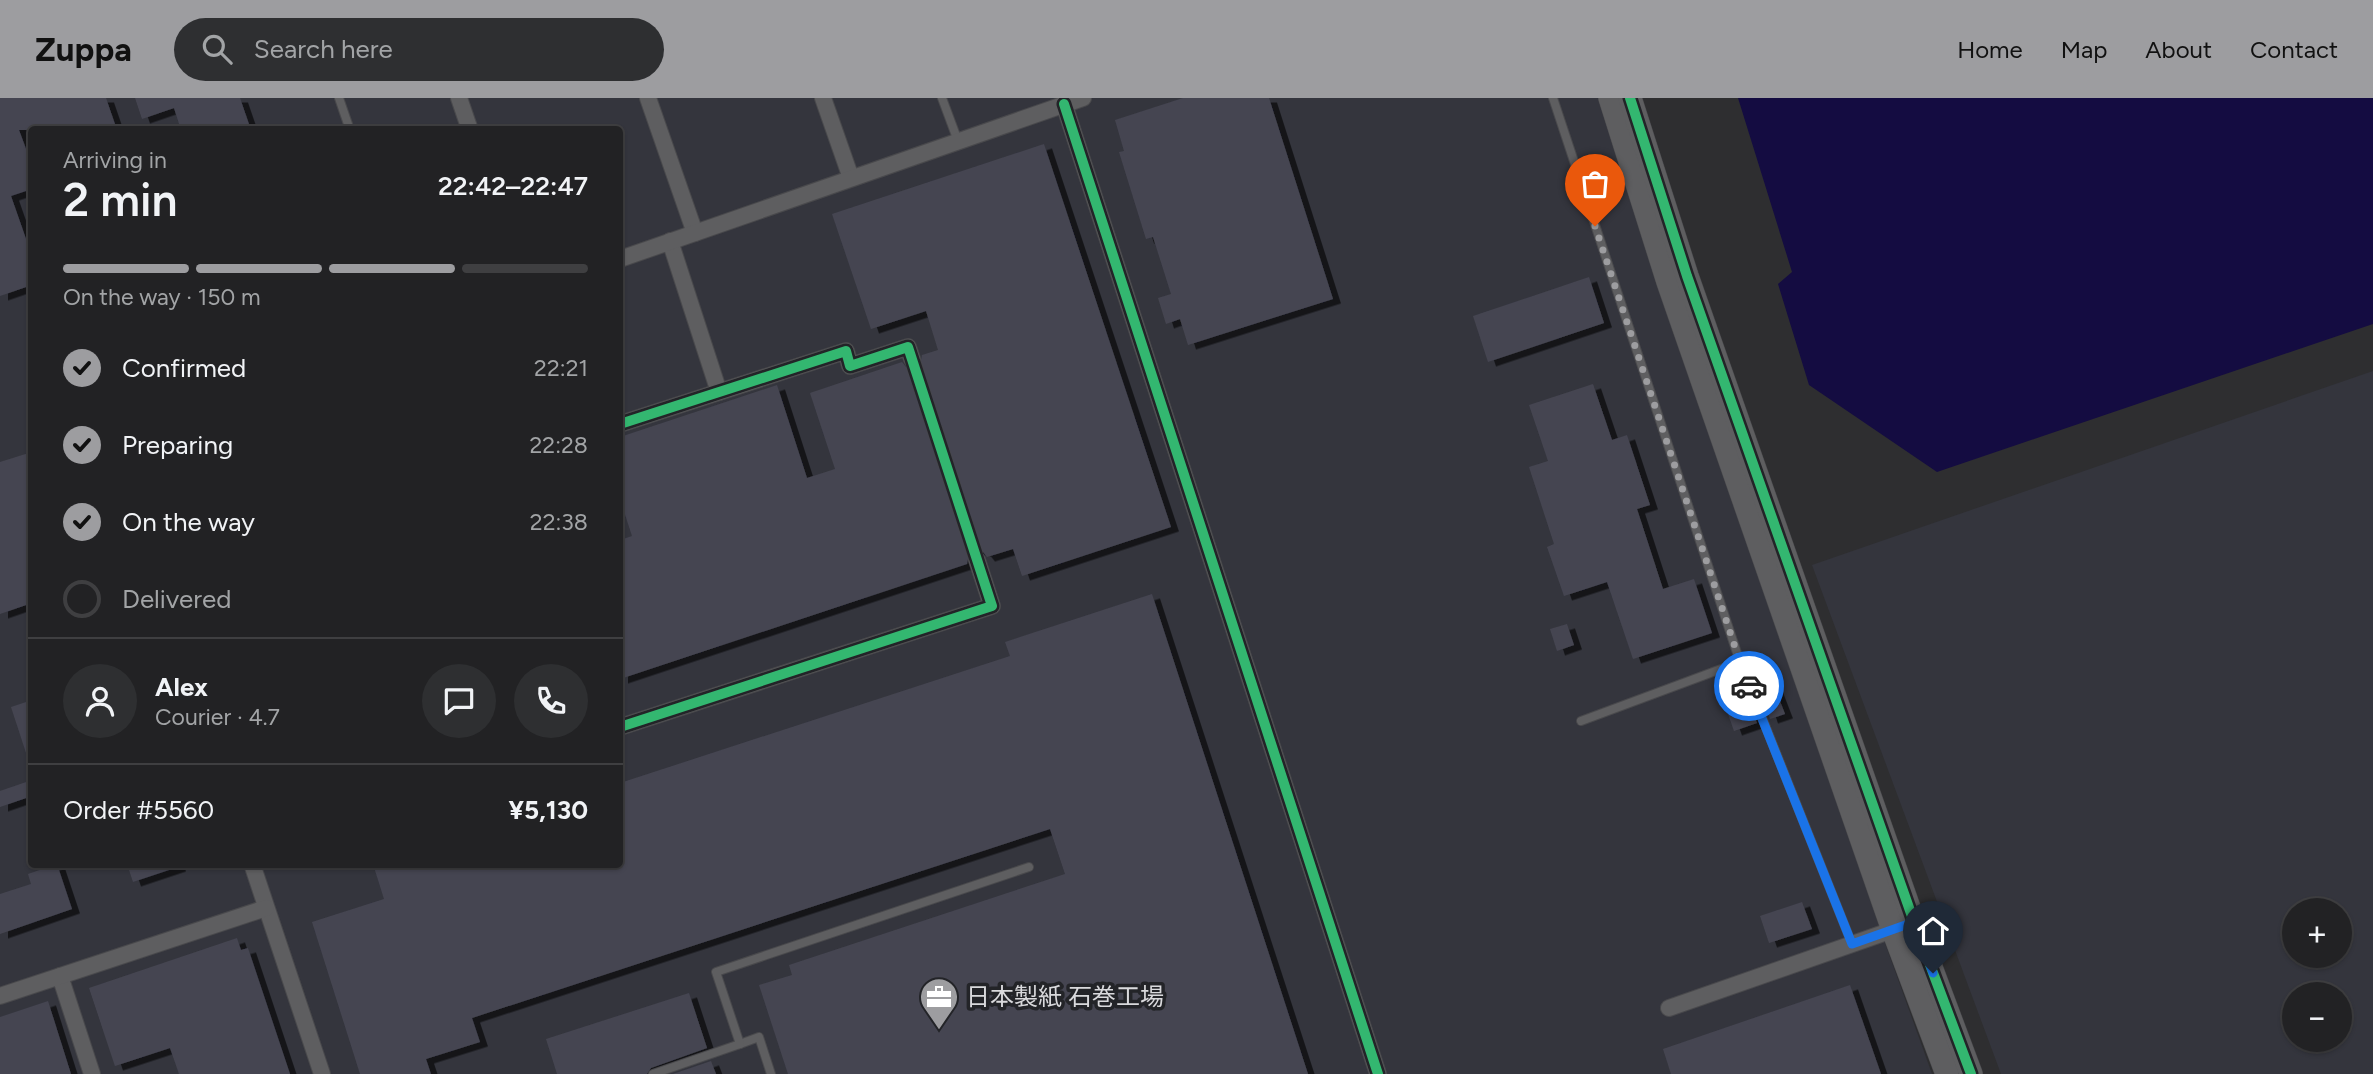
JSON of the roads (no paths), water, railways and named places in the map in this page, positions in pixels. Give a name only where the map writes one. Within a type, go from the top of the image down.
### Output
[{"type":"street","points":[[459,98],[469,126]]},
{"type":"street","points":[[648,98],[695,233]]},
{"type":"street","points":[[823,98],[851,178]]},
{"type":"street","points":[[623,258],[958,141],[1062,101],[1083,98]]},
{"type":"street","points":[[1610,98],[1668,282],[1903,926],[1971,1074]]},
{"type":"street","points":[[1630,98],[1903,926],[1947,1074]]},
{"type":"street","points":[[1062,101],[1378,1074]]},
{"type":"street","points":[[670,241],[719,392]]},
{"type":"street","points":[[623,423],[846,351],[850,366],[908,347],[912,359]]},
{"type":"street","points":[[623,726],[992,606],[977,560]]},
{"type":"street","points":[[253,868],[322,1074]]},
{"type":"street","points":[[0,996],[266,908]]},
{"type":"street","points":[[1669,1008],[1903,926]]},
{"type":"street","points":[[60,976],[92,1074]]},
{"type":"lane","points":[[339,98],[349,126]]},
{"type":"lane","points":[[942,98],[958,141]]},
{"type":"lane","points":[[1553,98],[1740,662],[1852,944]]},
{"type":"lane","points":[[1581,721],[1740,662]]},
{"type":"lane","points":[[740,1044],[716,972],[1029,867]]},
{"type":"lane","points":[[653,1074],[759,1037],[771,1074]]},
{"type":"tunnel","points":[[912,359],[977,560]]},
{"type":"place","name":"日本製紙 石巻工場","points":[[939,1031]]}]
